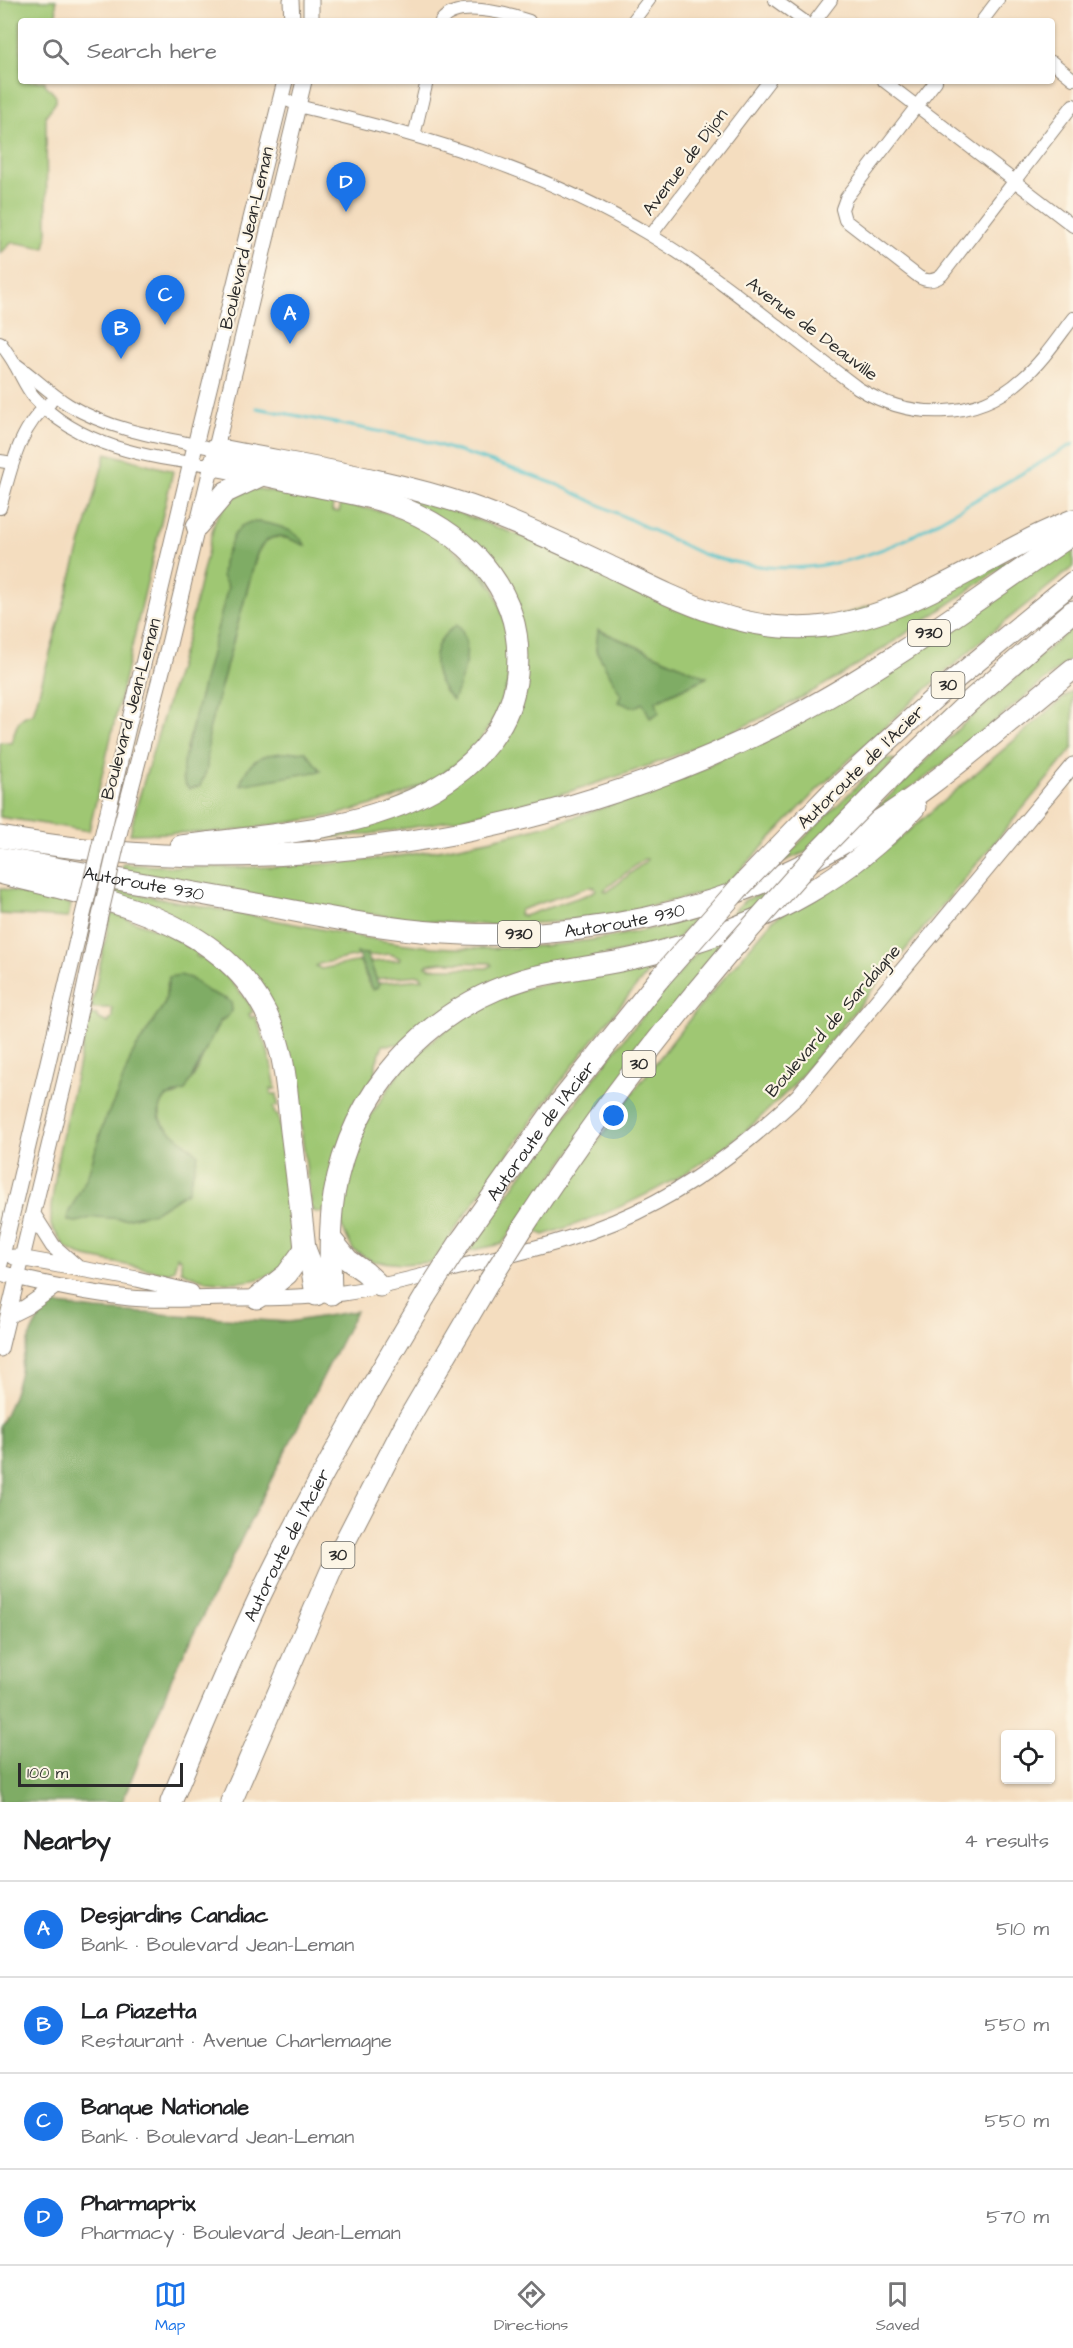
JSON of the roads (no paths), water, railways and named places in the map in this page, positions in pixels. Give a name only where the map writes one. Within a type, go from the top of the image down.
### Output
[{"type":"highway","points":[[119,853],[307,829],[351,820],[397,806],[442,784],[472,761],[494,735],[511,702],[518,665],[513,620],[502,589],[489,570],[472,552],[437,526],[388,503],[262,475],[203,456]]},
{"type":"highway","points":[[203,456],[407,487],[451,500],[547,537],[698,608],[740,621],[773,626],[825,626],[879,614],[911,601],[1023,542],[1073,520]]},
{"type":"highway","points":[[197,526],[226,492],[262,475]]},
{"type":"highway","name":"Autoroute 930","points":[[0,837],[119,853],[187,857],[263,856],[380,846],[486,827],[546,812],[610,792],[716,752],[752,737],[810,707],[875,668],[1073,534]]},
{"type":"highway","name":"Autoroute de l'Acier","points":[[171,1802],[242,1636],[289,1537],[343,1435],[462,1239],[553,1111],[658,979],[737,890],[830,794],[954,680],[1073,582]]},
{"type":"highway","name":"Autoroute de l'Acier","points":[[231,1802],[325,1584],[364,1504],[429,1382],[490,1280],[562,1169],[624,1084],[732,949],[807,864],[904,764],[970,701],[1073,611]]},
{"type":"highway","name":"Autoroute 930","points":[[0,858],[375,926],[462,934],[560,931],[614,924],[716,898],[767,879],[854,837],[912,799],[1073,669]]},
{"type":"highway","points":[[323,1295],[337,1181],[357,1122],[393,1066],[414,1043],[443,1019],[473,1000],[516,982],[547,973],[623,960],[680,946],[782,908],[838,874],[879,844],[947,772]]},
{"type":"highway","points":[[0,873],[93,897],[167,923],[211,947],[244,980],[263,1008],[281,1055],[305,1249],[323,1295]]},
{"type":"highway","points":[[331,1239],[348,1260],[380,1286]]},
{"type":"highway","points":[[257,1298],[287,1274],[305,1249]]},
{"type":"street","points":[[291,0],[292,18]]},
{"type":"street","points":[[311,0],[311,18]]},
{"type":"street","points":[[635,18],[649,0]]},
{"type":"street","points":[[775,0],[800,18]]},
{"type":"street","points":[[817,18],[831,0]]},
{"type":"street","points":[[989,18],[998,0]]},
{"type":"street","points":[[444,18],[449,12],[464,6],[516,18]]},
{"type":"street","points":[[1055,64],[1073,79]]},
{"type":"street","name":"Boulevard Jean-Leman","points":[[1,1258],[82,919],[155,699],[197,526],[203,456],[284,84]]},
{"type":"street","name":"Boulevard Jean-Leman","points":[[0,1349],[66,1076],[99,920],[113,825],[203,456],[302,84]]},
{"type":"street","points":[[414,136],[426,84]]},
{"type":"street","name":"Avenue de Dijon","points":[[651,236],[767,84]]},
{"type":"street","points":[[888,84],[1073,226]]},
{"type":"street","points":[[934,84],[846,198],[842,212],[845,220],[919,278],[931,281],[942,275],[1073,105]]},
{"type":"street","name":"Avenue de Deauville","points":[[281,98],[483,157],[535,176],[590,202],[651,236],[718,281],[858,388],[882,401],[909,409],[952,411],[972,407],[999,396],[1030,372],[1073,318]]},
{"type":"street","points":[[0,342],[32,395],[61,421],[102,442],[138,453],[203,456]]},
{"type":"street","points":[[14,362],[58,397],[86,414],[203,456]]},
{"type":"street","points":[[0,508],[13,463],[28,425],[44,407],[58,397]]},
{"type":"street","points":[[0,461],[13,463]]},
{"type":"street","name":"Boulevard de Sardaigne","points":[[0,1273],[56,1286],[132,1298],[257,1298],[323,1295],[380,1286],[536,1249],[599,1228],[671,1194],[736,1151],[777,1116],[810,1083],[1073,765]]},
{"type":"street","points":[[34,1216],[53,1246],[79,1269]]},
{"type":"street","name":"Boulevard de Sardaigne","points":[[1,1258],[23,1258],[137,1279],[217,1298]]},
{"type":"street","points":[[8,1316],[26,1307],[56,1286]]},
{"type":"waterway","points":[[257,408],[419,439],[558,485],[702,554],[756,566],[782,568],[832,564],[857,558],[909,538],[1073,444]]},
{"type":"place","name":"Pharmaprix","points":[[346,212]]},
{"type":"place","name":"Banque Nationale","points":[[165,325]]},
{"type":"place","name":"Desjardins Candiac","points":[[290,344]]},
{"type":"place","name":"La Piazetta","points":[[121,359]]}]
